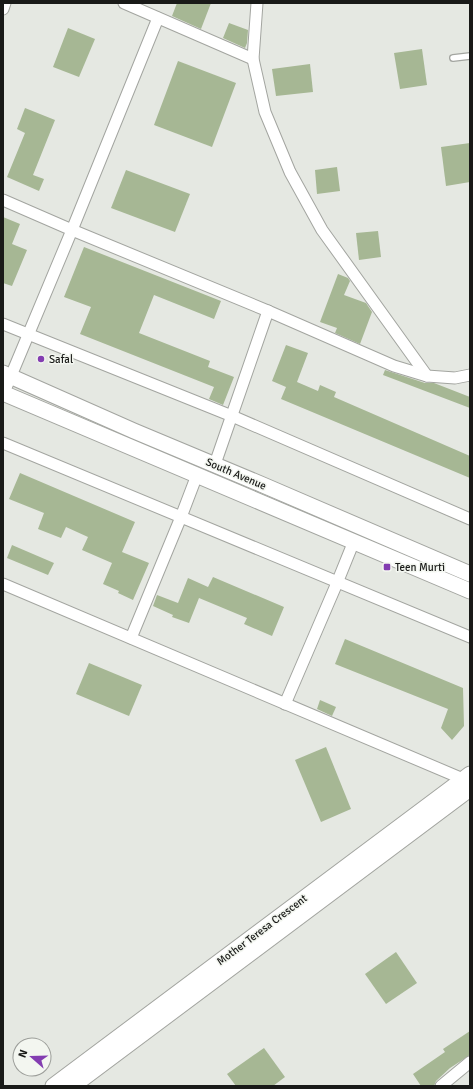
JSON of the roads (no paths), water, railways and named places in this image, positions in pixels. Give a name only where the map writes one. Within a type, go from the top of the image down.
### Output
[{"type":"main road","name":"South Avenue","points":[[7,374],[134,431],[215,464],[470,574]]},
{"type":"main road","name":"South Avenue","points":[[3,394],[470,591]]},
{"type":"main road","name":"Mother Teresa Crescent","points":[[53,1086],[468,781]]},
{"type":"main road","name":"Mother Teresa Crescent","points":[[73,1086],[468,781]]},
{"type":"street","points":[[3,9],[5,3]]},
{"type":"street","points":[[124,3],[253,59]]},
{"type":"street","points":[[256,3],[253,59],[264,112],[290,172],[322,230],[427,376]]},
{"type":"street","points":[[3,394],[7,374],[28,334],[158,18]]},
{"type":"street","points":[[3,200],[268,311],[394,366],[427,376],[455,378],[470,375]]},
{"type":"street","points":[[215,464],[268,311]]},
{"type":"street","points":[[3,324],[232,416],[470,519]]},
{"type":"street","points":[[3,442],[470,637]]},
{"type":"street","points":[[131,638],[197,475]]},
{"type":"street","points":[[285,704],[338,583],[354,541]]},
{"type":"street","points":[[3,584],[468,781]]},
{"type":"street","points":[[441,1086],[470,1062]]},
{"type":"lane","points":[[453,58],[470,56]]},
{"type":"place","name":"Safal","points":[[41,359]]},
{"type":"place","name":"Teen Murti","points":[[387,567]]}]
